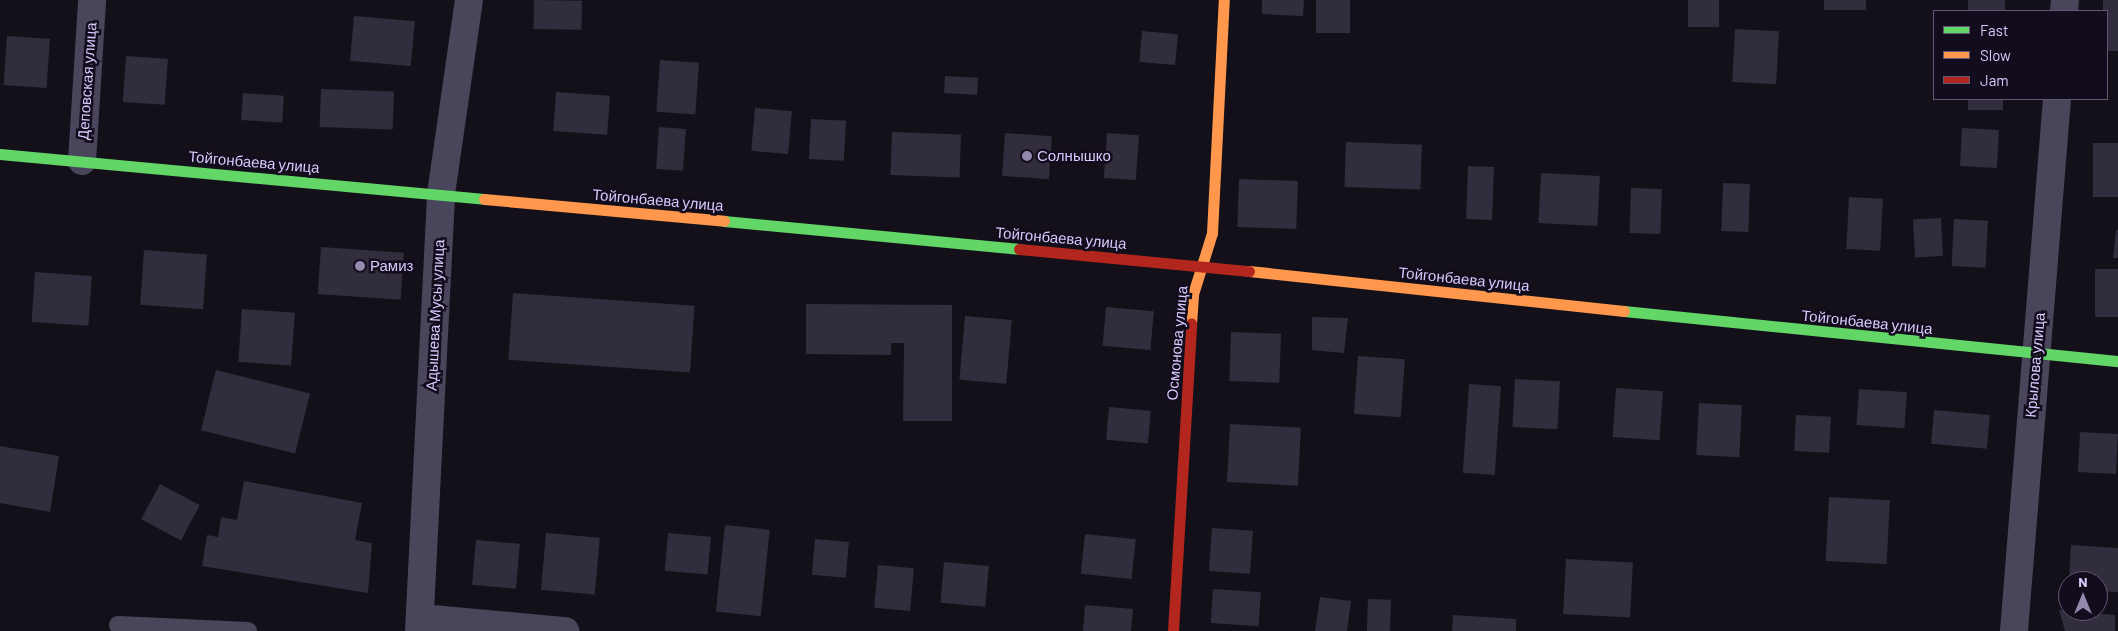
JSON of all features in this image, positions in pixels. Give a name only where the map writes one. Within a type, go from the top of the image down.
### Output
[{"type":"street","name":"Деповская улица","points":[[82,161],[92,0]]},
{"type":"street","name":"Адышева Мусы улица","points":[[420,624],[441,194],[469,0]]},
{"type":"street","name":"Осмонова улица","points":[[1173,631],[1194,294],[1212,233],[1224,0]]},
{"type":"street","name":"Крылова улица","points":[[2014,631],[2057,100]]},
{"type":"street","name":"Тойгонбаева улица","points":[[0,154],[1202,266],[2036,355],[2118,361]]},
{"type":"street","points":[[420,624],[565,631]]},
{"type":"lane","points":[[118,625],[248,631]]},
{"type":"building","points":[[534,0],[582,1],[581,30],[533,29]]},
{"type":"building","points":[[1262,0],[1304,0],[1303,16],[1262,14]]},
{"type":"building","points":[[1316,0],[1350,0],[1350,33],[1316,33]]},
{"type":"building","points":[[1688,0],[1719,0],[1719,27],[1688,27]]},
{"type":"building","points":[[1824,0],[1866,0],[1866,10],[1824,10]]},
{"type":"building","points":[[1968,0],[2005,0],[2005,10],[1968,10]]},
{"type":"building","points":[[2103,0],[2118,0],[2118,51],[2108,51],[2108,10],[2103,10]]},
{"type":"building","points":[[354,16],[415,21],[411,66],[350,61]]},
{"type":"building","points":[[1735,29],[1779,31],[1776,84],[1732,82]]},
{"type":"building","points":[[1142,31],[1178,34],[1175,65],[1139,62]]},
{"type":"building","points":[[7,36],[50,39],[46,88],[4,85]]},
{"type":"building","points":[[126,56],[168,59],[165,105],[123,102]]},
{"type":"building","points":[[660,60],[699,63],[695,115],[656,112]]},
{"type":"building","points":[[945,76],[978,78],[977,95],[944,93]]},
{"type":"building","points":[[321,89],[394,92],[393,130],[320,127]]},
{"type":"building","points":[[556,92],[610,96],[607,135],[553,131]]},
{"type":"building","points":[[243,93],[284,96],[282,123],[241,120]]},
{"type":"building","points":[[1968,100],[2003,100],[2003,110],[1968,110]]},
{"type":"building","points":[[755,108],[792,111],[788,154],[751,151]]},
{"type":"building","points":[[811,119],[846,121],[844,161],[809,159]]},
{"type":"building","points":[[659,127],[686,129],[683,171],[656,169]]},
{"type":"building","points":[[1962,128],[1999,130],[1997,168],[1960,166]]},
{"type":"building","points":[[892,132],[961,134],[959,177],[890,175]]},
{"type":"building","name":"Солнышко","points":[[1005,133],[1052,136],[1049,179],[1002,176]]},
{"type":"building","points":[[1107,133],[1139,135],[1136,180],[1104,178]]},
{"type":"building","points":[[1346,142],[1422,145],[1420,190],[1344,187]]},
{"type":"building","points":[[2093,143],[2118,143],[2118,197],[2093,197]]},
{"type":"building","points":[[1468,166],[1494,167],[1492,220],[1466,219]]},
{"type":"building","points":[[1541,173],[1600,176],[1597,226],[1538,223]]},
{"type":"building","points":[[1239,179],[1298,181],[1296,229],[1237,227]]},
{"type":"building","points":[[1723,183],[1750,184],[1748,232],[1721,231]]},
{"type":"building","points":[[1631,188],[1662,189],[1660,234],[1629,233]]},
{"type":"building","points":[[1849,197],[1883,199],[1880,251],[1846,249]]},
{"type":"building","points":[[1941,218],[1943,256],[1915,257],[1913,219]]},
{"type":"building","points":[[1954,219],[1988,221],[1985,268],[1952,266]]},
{"type":"building","points":[[2116,230],[2118,230],[2118,258],[2113,258]]},
{"type":"building","points":[[321,247],[404,253],[401,300],[318,294]]},
{"type":"building","points":[[144,250],[207,254],[203,309],[140,305]]},
{"type":"building","points":[[2095,269],[2118,269],[2118,317],[2095,317]]},
{"type":"building","points":[[35,272],[92,276],[88,326],[32,322]]},
{"type":"building","points":[[513,293],[695,306],[690,373],[508,360]]},
{"type":"building","points":[[806,304],[952,305],[952,421],[903,421],[904,343],[891,343],[891,355],[806,354]]},
{"type":"building","points":[[1106,307],[1154,311],[1150,350],[1103,346]]},
{"type":"building","points":[[242,309],[295,313],[291,366],[238,362]]},
{"type":"building","points":[[965,316],[1012,320],[1006,384],[959,380]]},
{"type":"building","points":[[1312,317],[1348,318],[1344,353],[1312,350]]},
{"type":"building","points":[[1231,332],[1281,334],[1279,383],[1229,381]]},
{"type":"building","points":[[1358,356],[1405,359],[1401,417],[1354,414]]},
{"type":"building","points":[[216,370],[310,393],[295,454],[201,430]]},
{"type":"building","points":[[1515,379],[1560,381],[1557,429],[1512,427]]},
{"type":"building","points":[[1469,384],[1501,386],[1495,475],[1463,473]]},
{"type":"building","points":[[1616,388],[1663,391],[1659,440],[1613,437]]},
{"type":"building","points":[[1859,389],[1907,392],[1904,428],[1856,425]]},
{"type":"building","points":[[1699,403],[1742,405],[1739,457],[1696,455]]},
{"type":"building","points":[[1109,407],[1151,411],[1148,444],[1106,440]]},
{"type":"building","points":[[1934,410],[1990,415],[1987,449],[1931,444]]},
{"type":"building","points":[[1796,415],[1831,417],[1829,453],[1794,451]]},
{"type":"building","points":[[1230,424],[1301,428],[1298,486],[1227,482]]},
{"type":"building","points":[[2080,432],[2118,434],[2116,474],[2078,472]]},
{"type":"building","points":[[0,446],[59,456],[50,512],[0,503]]},
{"type":"building","points":[[244,481],[362,503],[355,540],[372,543],[368,593],[202,566],[207,535],[218,537],[221,517],[237,520]]},
{"type":"building","points":[[160,484],[200,505],[181,540],[141,519]]},
{"type":"building","points":[[1829,497],[1890,500],[1887,564],[1826,561]]},
{"type":"building","points":[[725,525],[770,530],[761,616],[716,612]]},
{"type":"building","points":[[1212,528],[1253,531],[1250,574],[1209,571]]},
{"type":"building","points":[[546,533],[600,538],[595,594],[541,590]]},
{"type":"building","points":[[668,533],[711,537],[708,575],[665,571]]},
{"type":"building","points":[[1085,534],[1136,539],[1132,579],[1081,574]]},
{"type":"building","points":[[815,539],[849,542],[846,578],[812,575]]},
{"type":"building","points":[[476,540],[520,544],[516,589],[472,585]]},
{"type":"building","points":[[2071,545],[2118,548],[2118,592],[2108,592],[2108,571],[2070,571]]},
{"type":"building","points":[[1566,559],[1633,563],[1630,617],[1563,614]]},
{"type":"building","points":[[944,562],[989,566],[985,607],[940,603]]},
{"type":"building","points":[[878,565],[914,568],[910,611],[874,608]]},
{"type":"building","points":[[1213,589],[1261,592],[1259,626],[1211,623]]},
{"type":"building","points":[[1320,597],[1351,601],[1347,631],[1315,631]]},
{"type":"building","points":[[1368,599],[1391,600],[1390,631],[1367,631]]},
{"type":"building","points":[[1085,605],[1133,609],[1131,631],[1083,631]]},
{"type":"building","points":[[2108,614],[2115,615],[2115,631],[2065,631],[2062,621],[2108,621]]},
{"type":"building","points":[[1453,615],[1516,619],[1516,631],[1452,631]]},
{"type":"traffic: fast","points":[[0,154],[484,199]]},
{"type":"traffic: fast","points":[[724,221],[1019,249]]},
{"type":"traffic: fast","points":[[1624,311],[2118,361]]},
{"type":"traffic: slow","points":[[1191,324],[1193,294],[1212,233],[1224,0]]},
{"type":"traffic: slow","points":[[484,199],[724,221]]},
{"type":"traffic: slow","points":[[1249,271],[1624,311]]},
{"type":"traffic: jam","points":[[1019,249],[1249,271]]},
{"type":"traffic: jam","points":[[1173,631],[1191,324]]},
{"type":"place","name":"Солнышко","points":[[1027,156]]},
{"type":"place","name":"Рамиз","points":[[360,266]]}]
